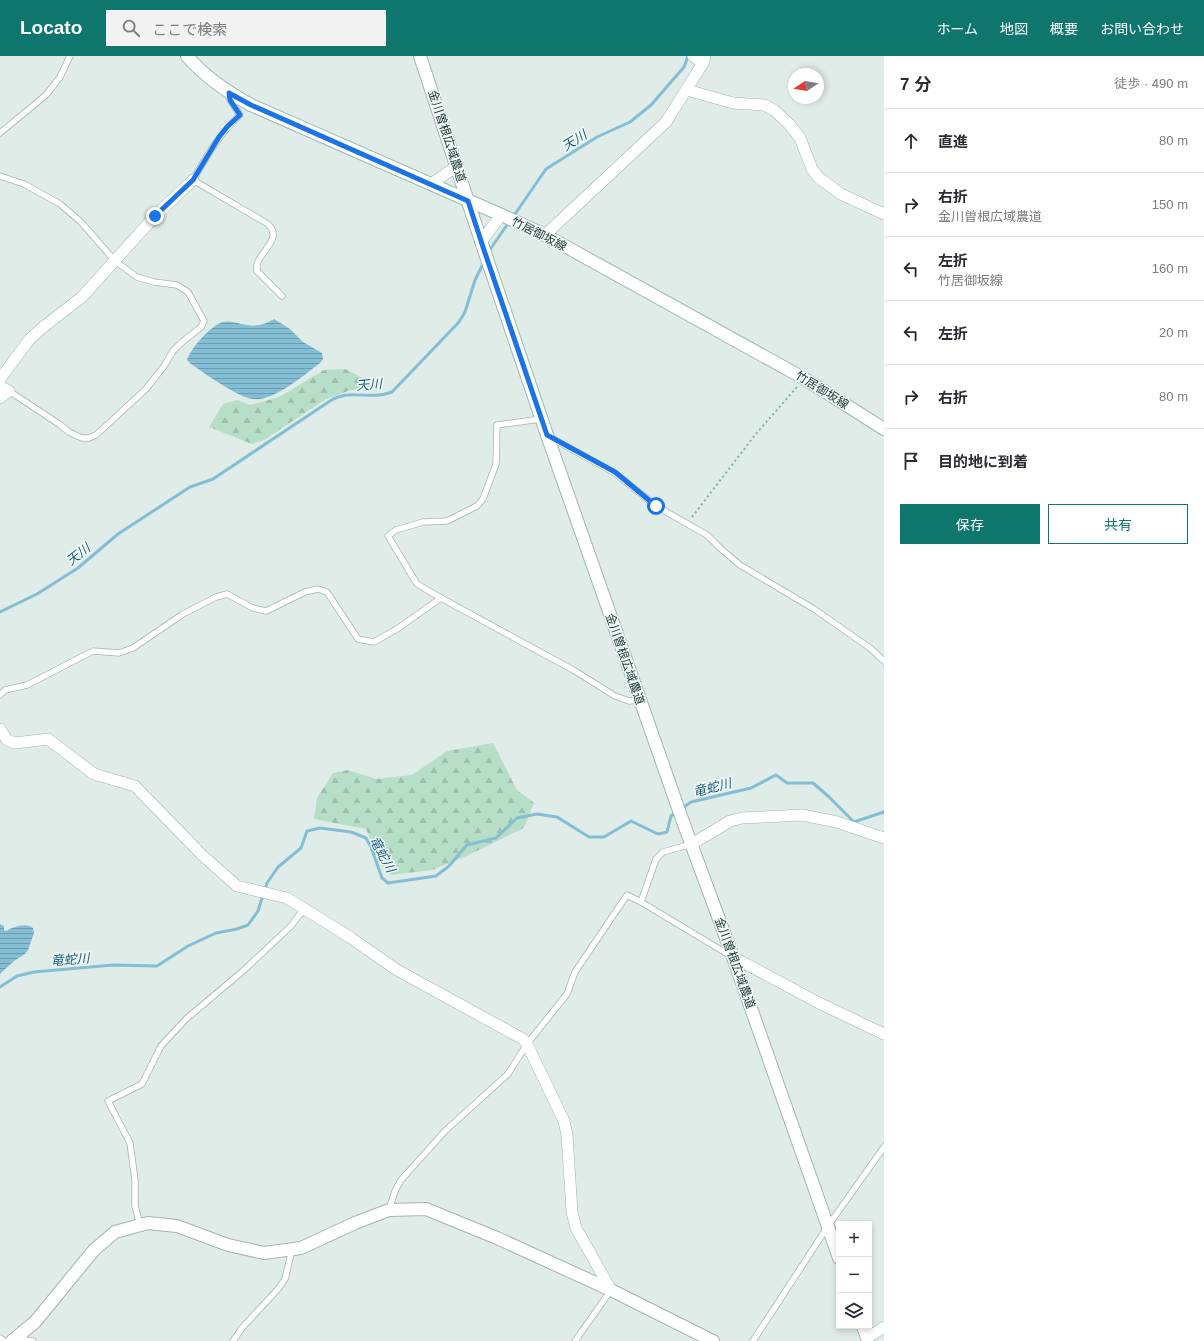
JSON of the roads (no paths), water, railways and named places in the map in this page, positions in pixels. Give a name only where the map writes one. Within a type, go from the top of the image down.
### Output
[{"type":"street","name":"竹居御坂線","points":[[187,56],[196,67],[229,93],[251,105],[545,235],[805,379],[884,429]]},
{"type":"street","name":"金川曽根広域農道","points":[[420,56],[482,246],[541,419],[839,1257]]},
{"type":"street","points":[[545,235],[666,122],[704,60],[693,56]]},
{"type":"street","points":[[687,90],[733,103],[764,105],[774,110],[789,124],[800,138],[812,169],[819,178],[841,194],[884,214]]},
{"type":"street","points":[[431,184],[457,166]]},
{"type":"street","points":[[0,379],[29,340],[82,297],[155,216],[193,180]]},
{"type":"street","points":[[482,246],[504,216]]},
{"type":"street","points":[[0,729],[7,740],[15,743],[48,739],[94,774],[135,786],[202,855],[238,886],[287,898],[309,910],[397,970],[523,1038],[564,1121],[567,1135],[572,1212],[576,1228],[611,1290]]},
{"type":"street","points":[[692,844],[730,821],[742,818],[802,815],[837,822],[884,838]]},
{"type":"street","points":[[733,957],[819,1003],[884,1034]]},
{"type":"street","points":[[12,1340],[35,1322],[99,1246],[115,1232],[148,1223],[177,1226],[228,1245],[264,1253],[301,1248],[355,1223],[389,1210],[426,1209],[497,1238],[611,1290],[713,1341]]},
{"type":"street","points":[[864,1329],[868,1340],[884,1327]]},
{"type":"lane","points":[[0,133],[46,95],[60,77],[70,56]]},
{"type":"lane","points":[[229,93],[230,100],[240,115],[219,137],[193,180],[268,224],[272,228],[274,232],[273,238],[257,264],[257,271],[282,296]]},
{"type":"lane","points":[[0,176],[24,184],[60,204],[81,222],[115,261],[137,276],[154,282],[177,285],[188,292],[204,321],[201,327],[181,343],[146,389],[96,435],[89,438],[82,438],[69,432],[59,424],[3,392]]},
{"type":"lane","points":[[541,419],[497,425],[496,464],[484,499],[477,506],[447,521],[423,522],[396,530],[388,536],[417,584],[575,671],[615,696],[629,701],[640,700]]},
{"type":"lane","points":[[547,435],[615,472],[656,506],[707,535],[740,565],[814,609],[870,648],[884,660]]},
{"type":"lane","points":[[0,695],[5,690],[27,685],[93,650],[119,653],[133,648],[183,614],[216,597],[227,594],[254,608],[266,611],[305,592],[318,589],[327,592],[358,639],[374,642],[398,630],[441,598]]},
{"type":"lane","points":[[641,902],[656,858],[663,852],[692,844]]},
{"type":"lane","points":[[389,1210],[395,1191],[401,1180],[446,1130],[508,1074],[527,1044],[567,994],[575,972],[627,895],[733,957]]},
{"type":"lane","points":[[140,1225],[135,1206],[135,1180],[130,1143],[108,1101],[142,1084],[161,1046],[186,1019],[243,971],[291,926],[300,914],[309,910]]},
{"type":"lane","points":[[753,1341],[828,1226],[884,1147]]},
{"type":"lane","points":[[233,1341],[242,1328],[278,1289],[285,1279],[292,1250]]},
{"type":"lane","points":[[575,1341],[611,1290]]},
{"type":"lane","points":[[0,1338],[33,1341]]},
{"type":"water","points":[[274,319],[290,329],[303,342],[322,353],[323,359],[306,374],[279,392],[261,399],[247,398],[222,384],[187,360],[193,349],[207,332],[218,324],[229,321],[251,326],[265,324]]},
{"type":"water","points":[[0,924],[4,926],[4,930],[6,931],[12,928],[27,925],[33,928],[34,933],[25,954],[14,961],[0,974]]},
{"type":"waterway","name":"天川","points":[[513,217],[546,169],[597,137],[630,122],[651,105],[684,67],[688,56]]},
{"type":"waterway","name":"天川","points":[[489,251],[509,222]]},
{"type":"waterway","name":"天川","points":[[0,612],[37,594],[78,568],[118,534],[190,487],[213,479],[333,399],[346,395],[376,395],[392,392],[459,322],[465,312],[475,280],[484,262]]},
{"type":"waterway","name":"竜蛇川","points":[[681,809],[691,802],[751,788],[776,775],[787,783],[813,783],[854,822],[884,812]]},
{"type":"waterway","name":"竜蛇川","points":[[265,890],[267,883],[278,867],[301,848],[307,831],[320,828],[351,832],[366,838],[371,847],[382,878],[388,883],[436,876],[449,866],[467,845],[496,838],[517,818],[537,814],[557,817],[589,837],[604,837],[631,821],[658,834],[667,832],[671,816],[677,812]]},
{"type":"waterway","name":"竜蛇川","points":[[0,987],[17,976],[34,972],[113,965],[157,966],[188,946],[216,933],[237,929],[248,925],[258,911],[263,895]]}]
